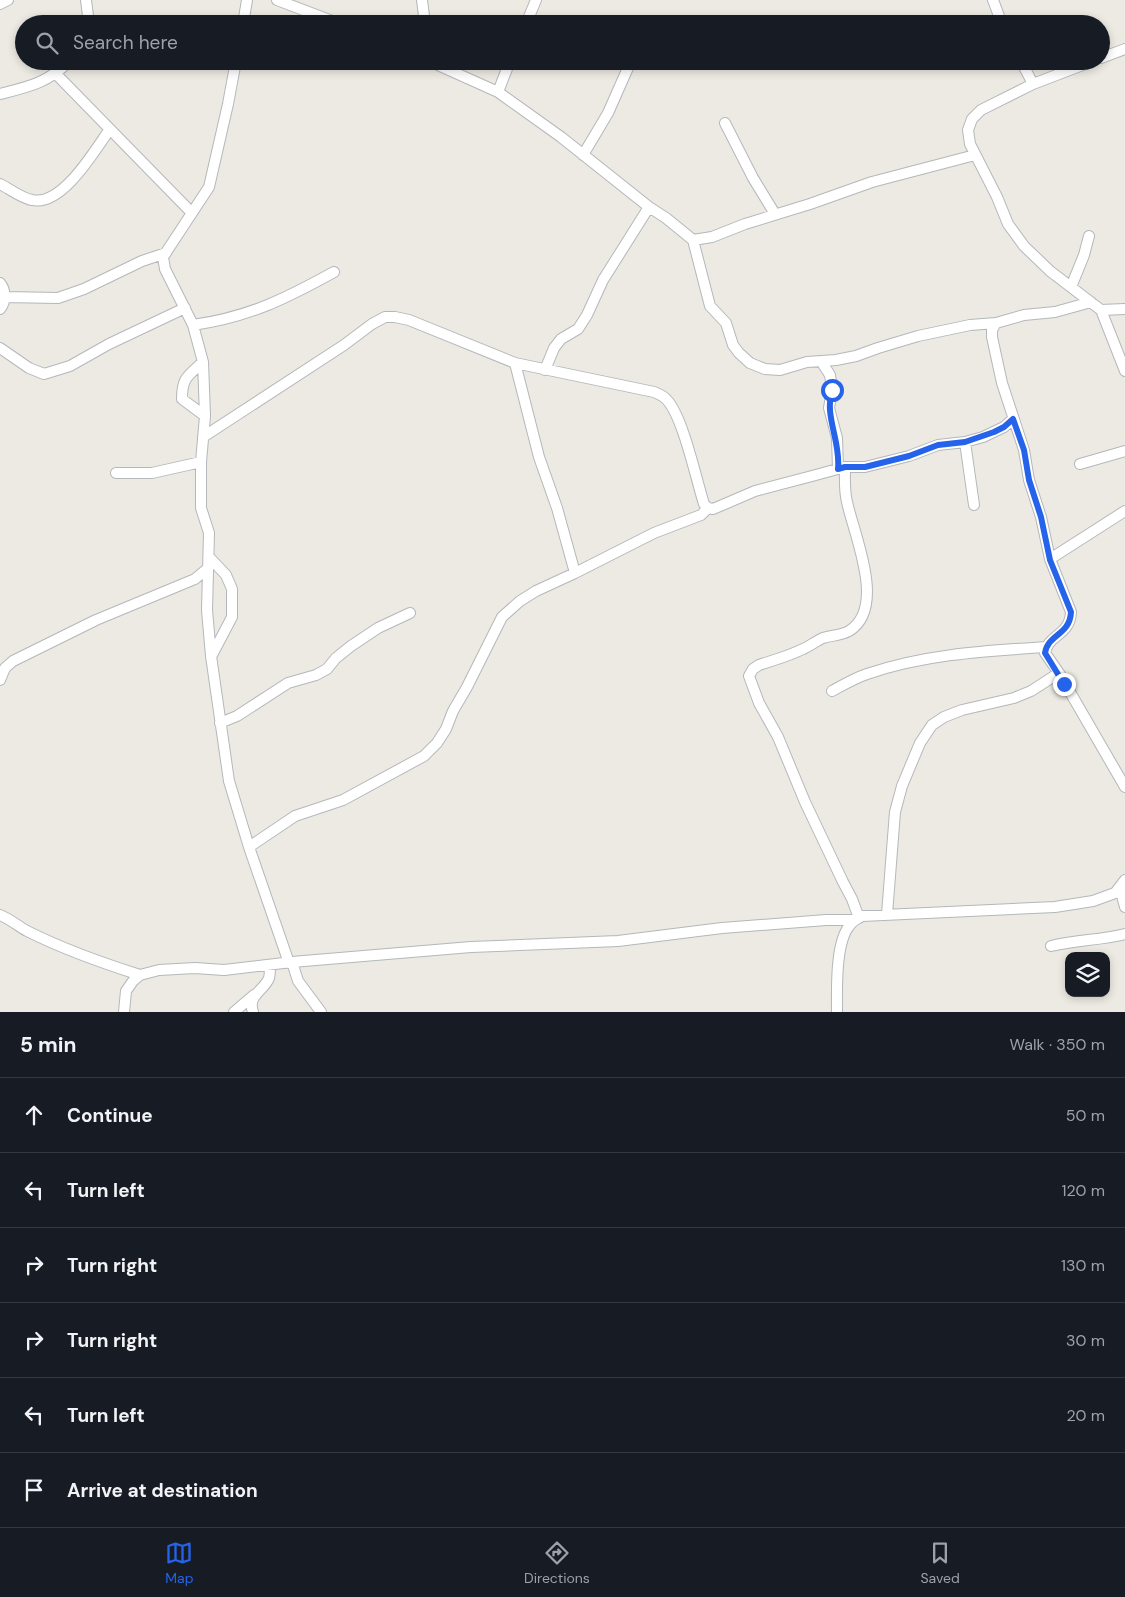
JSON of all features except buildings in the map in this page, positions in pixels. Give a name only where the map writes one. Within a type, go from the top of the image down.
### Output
[{"type":"street","points":[[0,4],[8,0]]},
{"type":"street","points":[[86,0],[87,15]]},
{"type":"street","points":[[244,15],[247,0]]},
{"type":"street","points":[[277,0],[316,15]]},
{"type":"street","points":[[422,0],[424,15]]},
{"type":"street","points":[[530,15],[536,0]]},
{"type":"street","points":[[993,0],[999,15]]},
{"type":"street","points":[[1110,55],[1125,49]]},
{"type":"street","points":[[0,94],[31,86],[56,74],[60,70]]},
{"type":"street","points":[[234,70],[209,187],[163,257],[164,270],[193,325],[203,362],[205,416],[201,462],[201,508],[209,533],[210,557],[207,610],[211,656],[229,781],[249,847],[290,962],[298,981],[321,1012]]},
{"type":"street","points":[[449,70],[498,92],[561,137],[649,208],[666,218],[693,240],[710,306],[726,323],[733,345],[739,353],[750,363],[765,370],[780,370],[807,362],[836,360],[856,356],[918,336],[970,325],[996,323],[1024,315],[1055,312],[1091,302]]},
{"type":"street","points":[[498,92],[507,70]]},
{"type":"street","points":[[583,155],[608,113],[627,70]]},
{"type":"street","points":[[1026,70],[1034,84]]},
{"type":"street","points":[[1070,70],[1034,84],[981,110],[972,119],[968,130],[970,144],[997,197],[1008,224],[1024,246],[1050,271],[1101,310],[1125,371]]},
{"type":"street","points":[[56,74],[192,213]]},
{"type":"street","points":[[726,123],[753,178],[775,214]]},
{"type":"street","points":[[0,184],[32,200],[45,200],[68,185],[110,129]]},
{"type":"street","points":[[693,240],[712,237],[745,224],[872,182],[975,155]]},
{"type":"street","points":[[545,370],[554,348],[561,339],[578,328],[587,315],[603,280],[649,208]]},
{"type":"street","points":[[1071,287],[1084,255],[1089,236]]},
{"type":"street","points":[[5,297],[58,298],[84,289],[142,261],[166,253]]},
{"type":"street","points":[[193,325],[222,321],[254,311],[289,297],[334,272]]},
{"type":"street","points":[[0,283],[4,287],[5,297],[0,310]]},
{"type":"street","points":[[0,348],[29,368],[44,374],[70,366],[109,344],[185,308]]},
{"type":"street","points":[[1101,310],[1125,309]]},
{"type":"street","points":[[203,437],[308,370],[372,324],[385,317],[409,320],[515,363],[654,392],[666,398],[673,407],[704,504],[708,508],[713,509],[755,491],[842,468],[865,467],[909,456],[938,445],[965,442],[994,432],[1004,427],[1013,419]]},
{"type":"street","points":[[996,323],[992,330],[994,354],[1024,450],[1029,480],[1041,517],[1050,560],[1071,612],[1071,620],[1068,626],[1046,647],[1045,653],[1059,673],[1125,787]]},
{"type":"street","points":[[821,361],[830,375],[832,390],[829,408],[847,501],[866,577],[866,607],[860,621],[850,631],[816,641],[806,648],[760,665],[753,669],[749,676],[759,704],[778,737],[805,802],[852,899],[857,919]]},
{"type":"street","points":[[203,362],[187,377],[182,385],[182,399],[205,416]]},
{"type":"street","points":[[515,363],[539,457],[557,508],[575,573]]},
{"type":"street","points":[[965,442],[974,505]]},
{"type":"street","points":[[1080,464],[1125,451]]},
{"type":"street","points":[[116,473],[152,474],[201,462]]},
{"type":"street","points":[[249,847],[295,816],[343,800],[424,756],[438,743],[446,729],[452,711],[468,687],[502,617],[520,601],[536,591],[654,533],[702,516],[708,508]]},
{"type":"street","points":[[1050,560],[1125,511]]},
{"type":"street","points":[[210,557],[226,575],[232,589],[232,617],[211,656]]},
{"type":"street","points":[[0,680],[6,668],[13,661],[96,620],[195,579],[208,568]]},
{"type":"street","points":[[220,723],[237,716],[288,683],[316,675],[327,669],[336,658],[351,646],[378,628],[410,612]]},
{"type":"street","points":[[832,691],[865,674],[933,657],[981,651],[1046,647]]},
{"type":"street","points":[[887,914],[895,812],[902,786],[920,743],[932,725],[944,717],[962,710],[1014,698],[1031,691],[1059,673]]},
{"type":"street","points":[[124,1012],[126,991],[133,981],[140,975],[159,970],[195,968],[224,970],[270,966],[290,962],[470,947],[618,942],[722,928],[857,919],[872,915],[1055,907],[1093,901],[1123,890],[1125,907]]},
{"type":"street","points":[[0,916],[10,919],[26,930],[99,962],[140,975]]},
{"type":"street","points":[[837,1012],[839,955],[845,933],[857,919]]},
{"type":"street","points":[[1051,946],[1070,941],[1102,939],[1125,934]]},
{"type":"street","points":[[234,1012],[257,992],[269,978],[270,966]]},
{"type":"street","points":[[253,1012],[251,1007],[252,1000],[257,992]]},
{"type":"route","points":[[832,390],[829,408],[838,451],[838,469],[865,467],[909,456],[938,445],[965,442],[994,432],[1004,427],[1013,419],[1024,450],[1029,480],[1041,517],[1050,560],[1066,595],[1071,612],[1071,620],[1068,626],[1046,647],[1045,653],[1064,684]]}]
